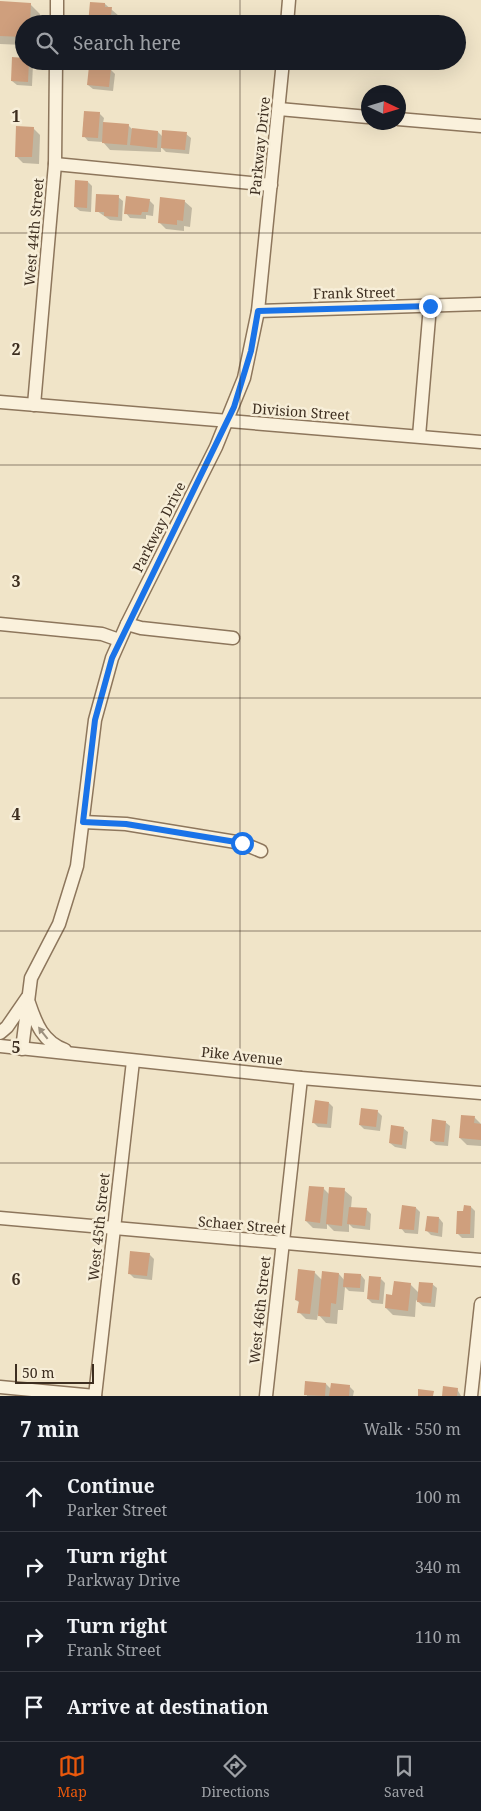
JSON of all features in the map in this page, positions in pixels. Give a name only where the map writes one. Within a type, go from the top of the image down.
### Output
[{"type":"street","points":[[57,0],[57,15]]},
{"type":"street","points":[[288,15],[289,0]]},
{"type":"street","name":"West 44th Street","points":[[34,405],[56,164],[56,70]]},
{"type":"street","name":"Parkway Drive","points":[[22,1049],[31,978],[52,938],[67,903],[77,866],[95,720],[101,692],[127,624],[228,421],[244,378],[258,311],[282,70]]},
{"type":"street","points":[[278,109],[361,116]]},
{"type":"street","points":[[406,120],[481,126]]},
{"type":"street","points":[[56,164],[271,185]]},
{"type":"street","name":"Frank Street","points":[[258,311],[481,304]]},
{"type":"street","points":[[419,436],[430,306]]},
{"type":"street","name":"Division Street","points":[[0,402],[481,442]]},
{"type":"street","points":[[0,624],[102,634],[120,640]]},
{"type":"street","points":[[127,624],[141,628],[233,638]]},
{"type":"street","points":[[83,822],[126,824],[232,841],[261,851]]},
{"type":"street","points":[[27,998],[35,1022],[44,1036],[56,1047],[75,1054]]},
{"type":"street","name":"Parkway Drive","points":[[0,1033],[7,1027],[27,998]]},
{"type":"street","name":"Pike Avenue","points":[[0,1046],[301,1078],[481,1092]]},
{"type":"street","name":"West 45th Street","points":[[95,1396],[133,1061]]},
{"type":"street","name":"West 46th Street","points":[[266,1396],[301,1078]]},
{"type":"street","name":"Schaer Street","points":[[0,1218],[481,1260]]},
{"type":"street","points":[[471,1396],[481,1304]]},
{"type":"street","points":[[0,1388],[95,1396]]},
{"type":"building","points":[[0,1],[31,3],[30,15],[15,15],[15,37],[0,36]]},
{"type":"building","points":[[90,2],[105,3],[105,7],[112,7],[111,15],[89,15]]},
{"type":"building","points":[[12,57],[15,57],[15,70],[29,70],[28,82],[11,81]]},
{"type":"building","points":[[89,70],[111,70],[109,87],[87,85]]},
{"type":"building","points":[[84,111],[100,112],[98,138],[82,137]]},
{"type":"building","points":[[103,122],[129,124],[127,145],[102,143]]},
{"type":"building","points":[[16,126],[34,127],[32,157],[15,157]]},
{"type":"building","points":[[132,128],[158,131],[157,148],[130,145]]},
{"type":"building","points":[[162,130],[187,132],[185,150],[161,148]]},
{"type":"building","points":[[75,180],[88,181],[87,208],[74,207]]},
{"type":"building","points":[[96,194],[119,195],[118,217],[104,216],[104,212],[95,212]]},
{"type":"building","points":[[126,196],[150,199],[148,212],[142,212],[141,215],[124,214]]},
{"type":"building","points":[[160,197],[185,200],[183,221],[177,220],[177,225],[158,223]]},
{"type":"building","points":[[315,1100],[329,1102],[327,1124],[312,1123]]},
{"type":"building","points":[[361,1108],[378,1110],[376,1127],[359,1125]]},
{"type":"building","points":[[461,1115],[475,1116],[474,1123],[481,1124],[481,1140],[459,1138]]},
{"type":"building","points":[[432,1119],[446,1121],[444,1142],[430,1141]]},
{"type":"building","points":[[391,1125],[404,1127],[402,1145],[389,1143]]},
{"type":"building","points":[[309,1186],[324,1187],[320,1223],[305,1221]]},
{"type":"building","points":[[329,1187],[345,1188],[342,1226],[326,1224]]},
{"type":"building","points":[[402,1205],[416,1207],[414,1230],[399,1229]]},
{"type":"building","points":[[464,1205],[471,1206],[470,1234],[456,1234],[457,1211],[463,1211]]},
{"type":"building","points":[[349,1207],[367,1208],[365,1226],[347,1224]]},
{"type":"building","points":[[427,1216],[439,1217],[438,1233],[425,1231]]},
{"type":"building","points":[[130,1251],[150,1253],[147,1276],[128,1274]]},
{"type":"building","points":[[298,1269],[315,1271],[310,1314],[297,1313],[299,1301],[295,1300]]},
{"type":"building","points":[[322,1271],[339,1273],[336,1304],[331,1303],[330,1317],[318,1316]]},
{"type":"building","points":[[344,1273],[361,1274],[360,1288],[343,1287]]},
{"type":"building","points":[[369,1276],[381,1277],[379,1300],[367,1299]]},
{"type":"building","points":[[394,1281],[411,1283],[408,1311],[385,1308],[386,1294],[392,1295]]},
{"type":"building","points":[[419,1282],[433,1283],[431,1303],[417,1302]]},
{"type":"building","points":[[305,1381],[326,1383],[325,1396],[304,1395]]},
{"type":"building","points":[[331,1383],[350,1385],[349,1396],[329,1396]]},
{"type":"building","points":[[443,1386],[458,1388],[457,1396],[442,1396]]},
{"type":"building","points":[[418,1389],[434,1391],[433,1396],[418,1396]]},
{"type":"route","points":[[242,843],[126,824],[83,822],[95,720],[101,692],[112,658],[234,407],[251,351],[258,311],[430,306]]}]
